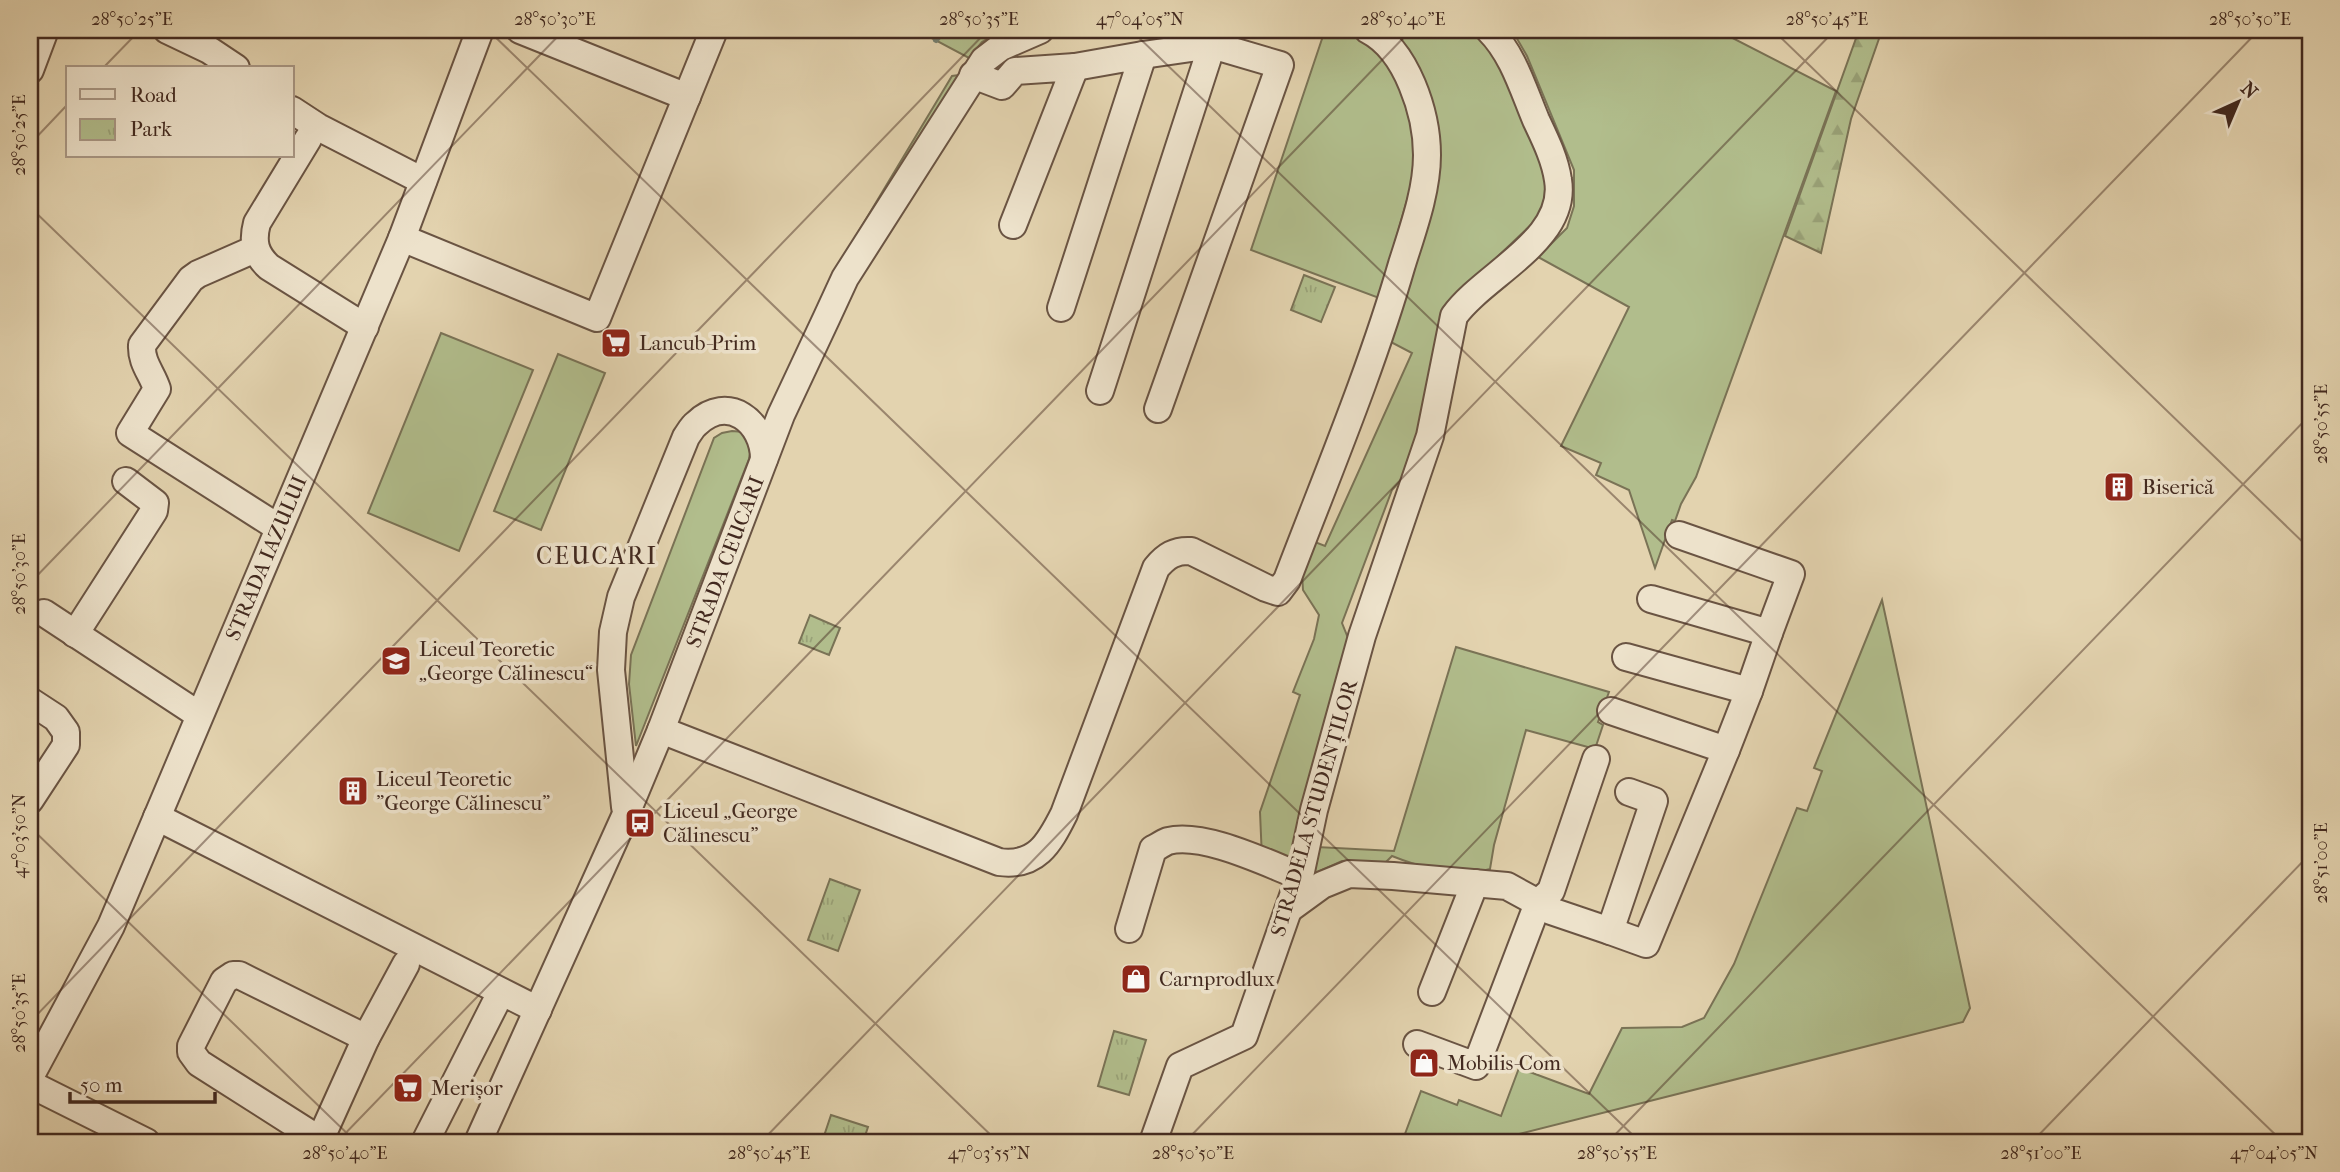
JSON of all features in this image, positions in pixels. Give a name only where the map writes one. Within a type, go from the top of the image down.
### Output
[{"type":"street","points":[[30,70],[45,30]]},
{"type":"street","points":[[167,30],[209,50],[233,66]]},
{"type":"street","name":"STRADA IAZULUI","points":[[30,1077],[111,926],[402,239],[480,30]]},
{"type":"street","points":[[520,30],[687,97]]},
{"type":"street","points":[[402,239],[597,318],[714,30]]},
{"type":"street","name":"STRADA CEUCARI","points":[[478,1142],[626,814],[661,730],[781,415],[845,278],[984,60],[1001,47],[1040,30]]},
{"type":"street","name":"STRADELA STUDENȚILOR","points":[[1153,1142],[1180,1066],[1244,1036],[1300,876],[1314,810],[1362,636],[1430,436],[1454,316],[1465,300],[1532,245],[1548,226],[1557,204],[1559,183],[1553,159],[1508,52],[1489,30]]},
{"type":"street","points":[[661,730],[999,862],[1022,862],[1041,851],[1064,814],[1156,568],[1166,557],[1181,550],[1191,551],[1279,592],[1287,580],[1385,321],[1425,180],[1427,157],[1423,114],[1415,89],[1402,65],[1376,31]]},
{"type":"street","points":[[973,75],[1002,86],[1015,71],[1075,67],[1212,45],[1280,65],[1158,409]]},
{"type":"street","points":[[1100,391],[1212,45]]},
{"type":"street","points":[[1062,307],[1143,55]]},
{"type":"street","points":[[1013,225],[1075,67]]},
{"type":"street","points":[[294,111],[318,127],[423,181]]},
{"type":"street","points":[[307,139],[257,223],[254,236],[256,249],[259,258],[269,267],[365,327]]},
{"type":"street","points":[[256,249],[191,279],[142,345],[144,365],[157,389],[130,433],[279,528]]},
{"type":"street","points":[[626,814],[611,670],[613,632],[621,597],[686,437],[697,422],[724,411],[738,413],[756,430],[761,439],[764,459]]},
{"type":"street","points":[[75,634],[154,512],[155,503],[126,481]]},
{"type":"street","points":[[1289,909],[1322,885],[1349,874],[1507,886],[1551,911],[1646,944],[1726,750],[1791,574],[1679,536]]},
{"type":"street","points":[[1651,599],[1769,633]]},
{"type":"street","points":[[44,613],[200,715]]},
{"type":"street","points":[[1626,657],[1749,691]]},
{"type":"street","points":[[30,701],[56,718],[66,732],[66,745],[30,800]]},
{"type":"street","points":[[1611,711],[1726,750]]},
{"type":"street","points":[[1417,1044],[1476,1066],[1538,903],[1551,891],[1596,759]]},
{"type":"street","points":[[1610,931],[1654,801],[1629,792]]},
{"type":"street","points":[[157,817],[536,1016]]},
{"type":"street","points":[[1129,929],[1153,849],[1167,841],[1206,842],[1300,876]]},
{"type":"street","points":[[239,878],[407,964],[495,1004],[536,1016]]},
{"type":"street","points":[[1432,992],[1475,883]]},
{"type":"street","points":[[366,1038],[239,975],[233,975],[223,981],[191,1046],[191,1052],[199,1063],[321,1141],[366,1038],[407,964]]},
{"type":"street","points":[[425,1142],[495,1004]]},
{"type":"street","points":[[30,1084],[146,1142]]},
{"type":"green space","points":[[920,30],[1002,30],[982,42],[969,58]]},
{"type":"green space","points":[[1325,30],[1356,32],[1377,49],[1399,84],[1413,132],[1413,179],[1379,298],[1251,250]]},
{"type":"green space","points":[[1412,30],[1462,30],[1483,40],[1499,57],[1551,178],[1548,199],[1535,221],[1452,300],[1411,469],[1392,490],[1342,623],[1350,643],[1298,861],[1262,859],[1260,812],[1300,695],[1293,692],[1314,639],[1319,615],[1303,590],[1302,574],[1310,540],[1325,546],[1412,353],[1387,340],[1428,212],[1399,42]]},
{"type":"green space","points":[[1512,30],[1717,30],[1836,91],[1696,477],[1675,521],[1672,520],[1655,568],[1629,490],[1596,475],[1601,463],[1561,446],[1629,307],[1538,257],[1567,228],[1574,206],[1574,170],[1527,56]]},
{"type":"green space","points":[[1859,30],[1882,30],[1851,119],[1821,253],[1785,236]]},
{"type":"green space","points":[[959,75],[850,254],[848,249],[952,76]]},
{"type":"green space","points":[[1304,275],[1335,287],[1321,322],[1291,310]]},
{"type":"green space","points":[[441,333],[533,370],[459,551],[368,513]]},
{"type":"green space","points":[[558,354],[605,373],[541,530],[494,511]]},
{"type":"green space","points":[[732,431],[744,432],[752,444],[749,459],[636,746],[629,684],[631,655],[714,438]]},
{"type":"green space","points":[[1882,600],[1970,1008],[1963,1022],[1487,1142],[1402,1142],[1421,1091],[1457,1105],[1459,1100],[1501,1116],[1519,1068],[1589,1094],[1622,1028],[1682,1027],[1704,1018],[1734,964],[1797,808],[1807,811],[1822,771],[1814,768]]},
{"type":"green space","points":[[810,615],[840,628],[829,655],[799,643]]},
{"type":"green space","points":[[1456,647],[1609,692],[1598,722],[1603,725],[1595,749],[1526,730],[1494,845],[1490,869],[1453,872],[1392,856],[1383,865],[1342,861],[1311,875],[1317,847],[1394,851]]},
{"type":"green space","points":[[830,879],[860,890],[838,951],[808,940]]},
{"type":"green space","points":[[1114,1031],[1146,1040],[1129,1095],[1098,1086]]},
{"type":"green space","points":[[831,1115],[868,1127],[863,1142],[822,1142]]},
{"type":"waterway","points":[[936,40],[944,30]]},
{"type":"place","name":"Lancub-Prim","points":[[616,343]]},
{"type":"place","name":"Biserică","points":[[2119,487]]},
{"type":"place","name":"Liceul Teoretic „George Călinescu“","points":[[396,661]]},
{"type":"place","name":"Liceul Teoretic \"George Călinescu\"","points":[[353,791]]},
{"type":"place","name":"Liceul „George Călinescu”","points":[[640,823]]},
{"type":"place","name":"Carnprodlux","points":[[1136,979]]},
{"type":"place","name":"Mobilis-Com","points":[[1424,1063]]},
{"type":"place","name":"Merișor","points":[[408,1088]]},
{"type":"district","name":"CEUCARI","points":[[597,556]]}]
